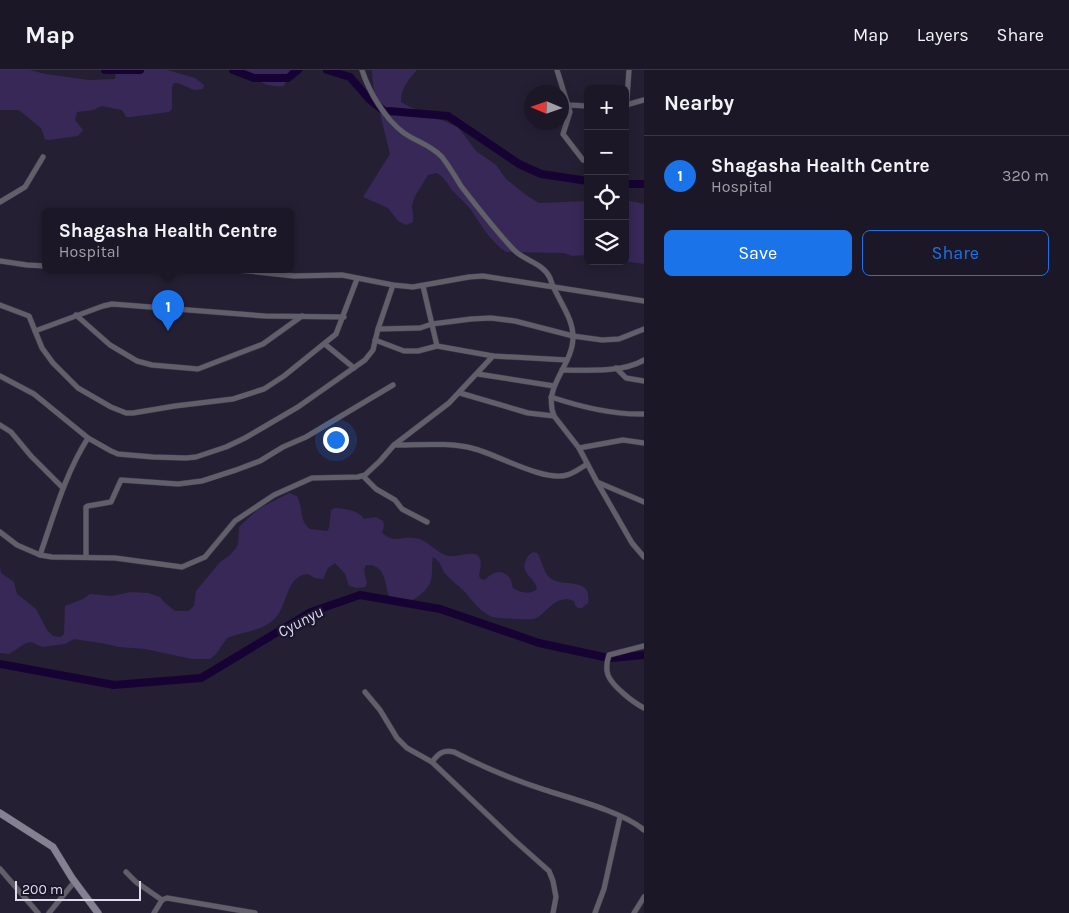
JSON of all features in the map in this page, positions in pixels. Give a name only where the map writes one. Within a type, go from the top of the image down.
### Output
[{"type":"main road","points":[[0,813],[53,847],[98,913]]},
{"type":"street","points":[[362,70],[379,103],[397,126],[405,133],[427,144],[437,152],[481,212],[518,254],[546,271],[568,316],[573,336],[572,349],[554,386],[551,397],[554,416],[579,448],[632,544],[644,557]]},
{"type":"street","points":[[557,70],[561,85]]},
{"type":"street","points":[[627,85],[628,70]]},
{"type":"street","points":[[629,104],[644,100]]},
{"type":"street","points":[[569,105],[584,106]]},
{"type":"street","points":[[565,130],[564,134],[583,160]]},
{"type":"street","points":[[0,202],[25,187],[43,157]]},
{"type":"street","points":[[0,261],[42,266]]},
{"type":"street","points":[[266,273],[294,276],[336,275],[413,287],[483,276],[553,288],[644,300]]},
{"type":"street","points":[[0,305],[29,316],[42,348],[53,363],[78,388],[111,407],[126,413],[233,399],[264,389],[326,344],[336,334],[357,279]]},
{"type":"street","points":[[0,376],[34,394],[88,438],[118,454],[153,457],[196,457],[226,447],[245,438],[298,407],[354,368],[369,355],[393,285]]},
{"type":"street","points":[[423,286],[438,346]]},
{"type":"street","points":[[35,331],[76,315],[112,304],[265,316],[344,317]]},
{"type":"street","points":[[76,315],[110,345],[137,361],[152,365],[198,370],[263,344],[302,316]]},
{"type":"street","points":[[378,329],[420,328],[432,324],[479,318],[501,318],[573,336],[610,340],[626,337],[644,328]]},
{"type":"street","points":[[375,340],[404,351],[418,351],[438,346],[493,356],[567,360]]},
{"type":"street","points":[[326,344],[354,368]]},
{"type":"street","points":[[0,532],[17,545],[40,555],[52,557],[115,558],[182,567],[205,557],[234,521],[274,495],[312,478],[363,476],[394,445],[435,415],[460,393],[493,356]]},
{"type":"street","points":[[562,370],[616,368],[636,364],[643,360],[644,367]]},
{"type":"street","points":[[616,368],[626,378],[644,381]]},
{"type":"street","points":[[478,374],[554,386]]},
{"type":"street","points":[[86,557],[85,509],[88,506],[111,502],[120,480],[178,484],[202,481],[229,473],[260,461],[283,447],[306,437],[393,385]]},
{"type":"street","points":[[460,393],[528,413],[554,416]]},
{"type":"street","points":[[551,397],[578,406],[627,414],[644,414]]},
{"type":"street","points":[[0,425],[11,432],[63,488]]},
{"type":"street","points":[[40,555],[63,488],[77,455],[88,438]]},
{"type":"street","points":[[579,448],[623,440],[644,443]]},
{"type":"street","points":[[394,445],[462,446],[475,448],[516,466],[557,476],[570,474],[587,464]]},
{"type":"street","points":[[363,476],[376,489],[395,500],[402,509],[427,522]]},
{"type":"street","points":[[597,482],[644,502]]},
{"type":"street","points":[[644,646],[609,654],[607,671],[611,680],[636,704],[644,708]]},
{"type":"street","points":[[365,692],[380,710],[397,738],[407,748],[432,762],[549,871],[553,880],[556,897],[553,913]]},
{"type":"street","points":[[432,762],[437,755],[448,750],[504,775],[544,790],[579,800],[620,817],[644,830]]},
{"type":"street","points":[[595,913],[606,881],[620,817]]},
{"type":"street","points":[[0,869],[38,913]]},
{"type":"street","points":[[126,872],[136,882],[162,900]]},
{"type":"street","points":[[49,913],[75,881]]},
{"type":"street","points":[[634,913],[644,897]]},
{"type":"street","points":[[154,913],[162,900],[169,898],[255,913]]},
{"type":"shaded area","points":[[0,70],[30,70],[89,80],[115,79],[116,75],[109,70],[167,70],[195,78],[204,85],[203,89],[194,90],[174,83],[172,87],[172,109],[169,112],[126,117],[122,110],[101,106],[94,110],[77,112],[75,120],[83,130],[78,136],[49,140],[45,139],[41,128],[19,110],[0,110]]},
{"type":"shaded area","points":[[243,70],[289,70],[289,74],[284,86],[272,86],[252,77]]},
{"type":"shaded area","points":[[372,70],[417,70],[404,88],[401,102],[458,127],[476,151],[496,165],[506,179],[539,203],[584,201],[584,255],[506,252],[491,238],[469,207],[437,173],[428,175],[418,190],[412,206],[413,222],[406,225],[398,221],[388,208],[363,197],[390,154],[373,85]]},
{"type":"shaded area","points":[[629,201],[644,204],[644,264],[629,262]]},
{"type":"shaded area","points":[[289,493],[297,496],[302,518],[310,529],[327,531],[331,510],[335,508],[355,512],[364,519],[376,517],[383,521],[382,533],[387,537],[419,539],[445,555],[476,555],[480,558],[479,576],[481,579],[485,580],[490,575],[502,572],[509,577],[513,588],[522,592],[528,593],[537,589],[524,566],[529,555],[533,552],[537,553],[545,572],[550,578],[582,586],[586,589],[588,603],[582,608],[578,608],[574,601],[561,600],[534,619],[492,617],[480,609],[448,577],[439,562],[433,557],[431,580],[421,595],[403,603],[392,604],[385,579],[379,568],[366,565],[364,572],[367,583],[365,587],[357,588],[349,586],[345,574],[335,563],[328,568],[323,579],[315,578],[308,574],[296,579],[288,591],[280,611],[272,621],[260,628],[227,638],[216,654],[210,659],[192,659],[145,649],[119,647],[74,639],[65,644],[42,647],[31,642],[26,643],[9,654],[0,653],[0,567],[1,573],[14,582],[17,594],[36,609],[47,630],[53,636],[61,637],[64,634],[65,606],[90,594],[112,596],[130,592],[148,593],[160,597],[175,611],[188,611],[194,606],[196,591],[220,562],[236,548],[239,527],[258,509]]},
{"type":"waterway","points":[[105,70],[140,70]]},
{"type":"waterway","points":[[233,70],[254,78],[288,78],[298,70]]},
{"type":"waterway","points":[[327,70],[350,77],[369,99],[383,110]]},
{"type":"waterway","points":[[389,111],[448,116],[519,164],[541,174],[584,180]]},
{"type":"waterway","points":[[629,184],[644,184]]},
{"type":"waterway","name":"Cyunyu","points":[[0,664],[114,685],[201,678],[311,612],[360,595],[440,609],[539,643],[604,657]]},
{"type":"waterway","name":"Cyunyu","points":[[612,658],[644,655]]},
{"type":"place","name":"Shagasha Health Centre","points":[[168,331]]}]
